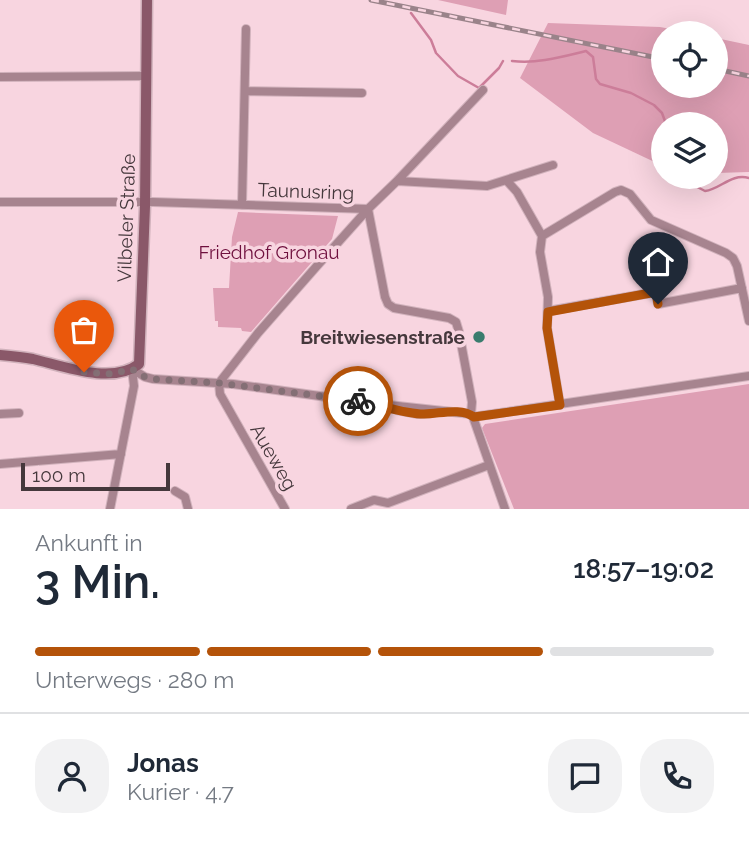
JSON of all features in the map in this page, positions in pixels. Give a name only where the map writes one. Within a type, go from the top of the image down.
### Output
[{"type":"street","name":"Vilbeler Straße","points":[[132,369],[139,364],[145,202],[147,0]]},
{"type":"street","name":"Taunusring","points":[[242,205],[246,29]]},
{"type":"street","points":[[0,78],[147,76]]},
{"type":"street","points":[[219,383],[286,301],[368,209],[483,90]]},
{"type":"street","points":[[245,91],[362,93]]},
{"type":"street","points":[[397,181],[487,186],[553,165]]},
{"type":"street","points":[[507,181],[517,192],[542,236],[540,252],[548,297],[547,328],[560,405]]},
{"type":"street","points":[[542,236],[621,190],[630,194],[651,220],[733,258],[739,270],[749,321]]},
{"type":"street","name":"Taunusring","points":[[0,202],[145,202],[368,209]]},
{"type":"street","points":[[368,209],[388,304],[394,308],[449,318],[456,323],[472,402],[472,415],[505,509]]},
{"type":"street","points":[[548,312],[656,292],[658,304],[742,288]]},
{"type":"street","points":[[0,355],[31,359],[84,372],[111,374],[132,369],[153,379],[219,383],[370,403],[418,414],[453,411],[472,415],[560,405],[749,376]]},
{"type":"street","points":[[110,509],[134,386],[132,369]]},
{"type":"street","name":"Aueweg","points":[[219,383],[220,394],[285,509]]},
{"type":"street","points":[[0,414],[19,413]]},
{"type":"street","points":[[0,464],[121,454]]},
{"type":"street","points":[[351,509],[374,500],[388,503],[489,465]]},
{"type":"street","points":[[176,491],[185,497],[188,509]]},
{"type":"green space","points":[[438,0],[508,0],[506,15]]},
{"type":"green space","points":[[548,23],[651,27],[651,98],[728,98],[728,41],[749,45],[749,172],[728,173],[728,112],[651,112],[651,160],[593,133],[520,78]]},
{"type":"green space","name":"Friedhof Gronau","points":[[238,212],[338,216],[332,239],[251,332],[242,331],[241,328],[218,327],[218,321],[215,321],[213,288],[229,288],[232,237]]},
{"type":"green space","points":[[749,384],[749,509],[514,509],[482,428],[485,424]]},
{"type":"waterway","points":[[411,13],[431,40],[436,53],[458,76],[479,88],[503,61]]},
{"type":"waterway","points":[[512,61],[540,61],[586,51],[593,57],[596,79],[600,84],[631,93],[654,105],[661,112]]},
{"type":"waterway","points":[[728,181],[749,178]]},
{"type":"waterway","points":[[701,189],[710,189]]},
{"type":"railway","points":[[371,0],[651,57]]},
{"type":"railway","points":[[728,72],[749,76]]},
{"type":"way so far","points":[[84,372],[111,374],[132,369],[153,379],[219,383],[358,401]]},
{"type":"place","name":"Breitwiesenstraße","points":[[479,337]]},
{"type":"route","points":[[358,401],[411,413],[453,411],[474,417],[560,405],[547,328],[548,312],[656,292],[658,304]]}]
